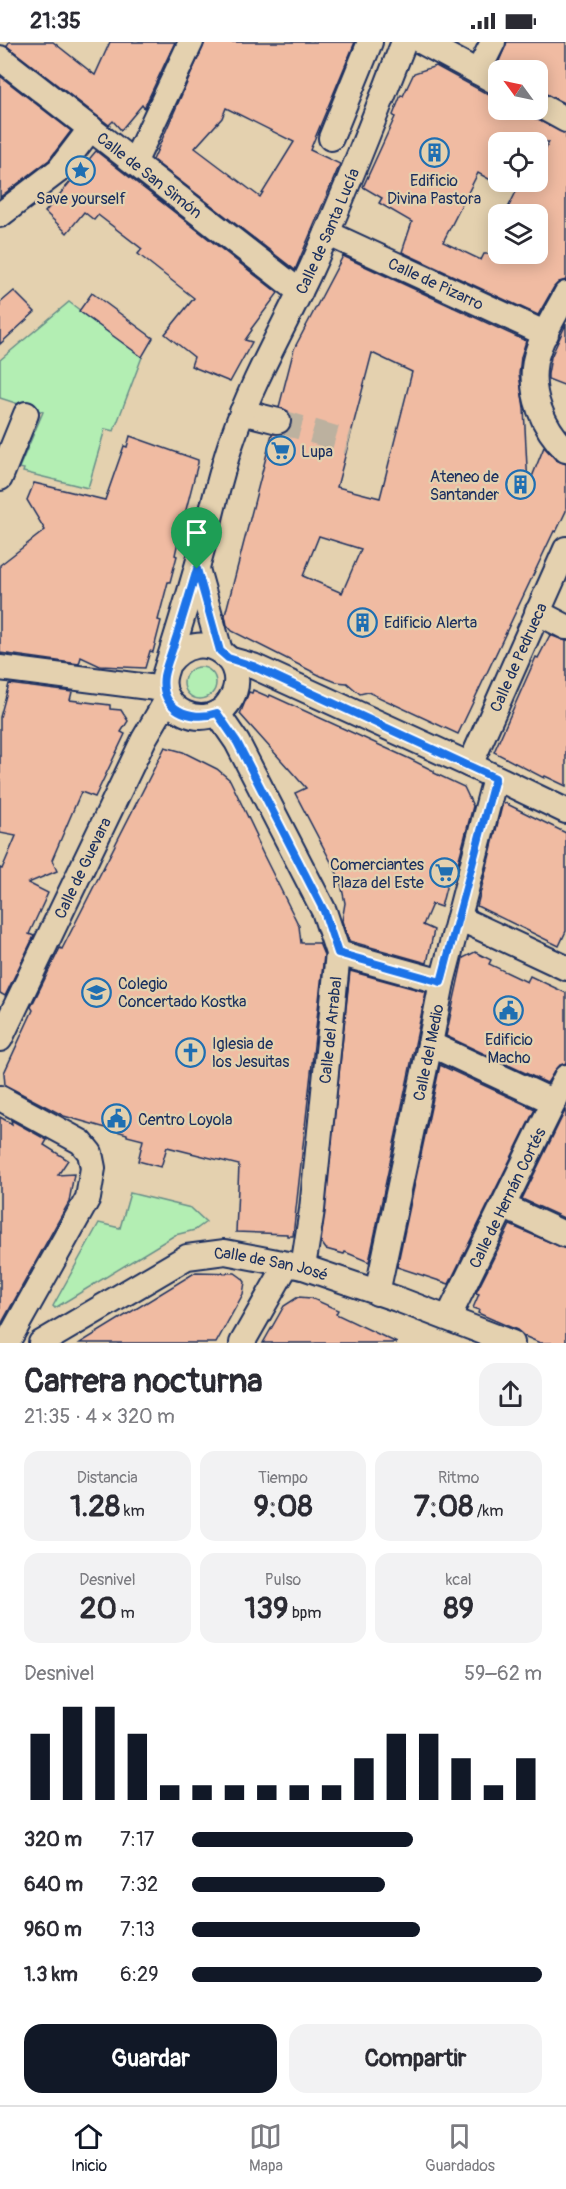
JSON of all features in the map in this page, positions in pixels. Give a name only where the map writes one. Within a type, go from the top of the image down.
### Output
[{"type":"street","points":[[135,161],[191,42]]},
{"type":"street","points":[[330,138],[370,42]]},
{"type":"street","name":"Calle de Santa Lucía","points":[[168,664],[242,412],[254,382],[327,233],[404,42]]},
{"type":"street","points":[[422,42],[488,77]]},
{"type":"street","points":[[490,60],[493,42]]},
{"type":"street","name":"Calle de San Simón","points":[[0,58],[135,161],[300,292]]},
{"type":"street","points":[[548,110],[566,120]]},
{"type":"street","points":[[0,215],[59,170],[92,128]]},
{"type":"street","name":"Calle de Pizarro","points":[[327,233],[546,334]]},
{"type":"street","points":[[566,294],[536,360],[534,386],[539,408],[548,429],[566,450]]},
{"type":"street","points":[[242,412],[278,421]]},
{"type":"street","points":[[0,478],[26,414]]},
{"type":"street","name":"Calle de Pedrueca","points":[[470,765],[566,549]]},
{"type":"street","points":[[197,569],[224,655],[235,674],[236,688],[229,703],[217,713],[206,717],[188,716],[173,706],[166,693],[164,677],[168,664],[183,650],[197,645],[210,647],[224,655],[470,765],[566,812]]},
{"type":"street","points":[[537,612],[566,627]]},
{"type":"street","points":[[0,668],[166,693]]},
{"type":"street","name":"Calle de Guevara","points":[[0,1039],[166,693]]},
{"type":"street","name":"Calle del Arrabal","points":[[217,713],[237,742],[324,911],[338,953],[312,1210],[295,1266]]},
{"type":"street","name":"Calle del Medio","points":[[376,1293],[430,1044],[441,982],[495,778]]},
{"type":"street","points":[[459,918],[566,968]]},
{"type":"street","points":[[338,953],[441,982]]},
{"type":"street","points":[[430,1044],[554,1102]]},
{"type":"street","name":"Calle de Hernán Cortés","points":[[448,1318],[566,1077]]},
{"type":"street","points":[[0,1098],[81,1142],[90,1153],[93,1168],[88,1198],[7,1343]]},
{"type":"street","points":[[503,1206],[566,1235]]},
{"type":"street","name":"Calle de San José","points":[[40,1343],[187,1257],[225,1252],[295,1266],[448,1318],[477,1336],[512,1343]]},
{"type":"street","points":[[242,1343],[295,1266]]},
{"type":"green space","points":[[69,302],[142,357],[114,431],[105,429],[88,488],[23,472],[24,469],[19,468],[43,412],[0,398],[0,360]]},
{"type":"green space","points":[[200,667],[211,672],[216,683],[211,694],[200,699],[189,694],[184,683],[189,672]]},
{"type":"green space","points":[[130,1193],[191,1208],[206,1222],[195,1230],[175,1235],[55,1308],[53,1306],[99,1223],[120,1228]]},
{"type":"building","points":[[9,42],[53,42],[95,75],[110,42],[175,42],[144,108],[142,105],[121,130],[113,121],[109,125],[7,46]]},
{"type":"building","points":[[205,42],[355,42],[310,150],[340,164],[295,270],[153,160]],"holes":[[[226,108],[294,142],[260,197],[195,148],[222,118]]]},
{"type":"building","points":[[507,42],[566,42],[566,104],[548,95],[548,60],[500,60]]},
{"type":"building","name":"Edificio Divina Pastora","points":[[436,66],[488,94],[488,120],[538,120],[566,134],[566,280],[554,287],[538,315],[402,252],[412,222],[379,203],[382,198],[363,187],[395,117],[393,115],[401,95],[403,96],[414,73]],"holes":[[[488,132],[548,132],[548,192],[516,192],[510,204],[548,204],[548,264],[488,264],[488,254],[484,254],[481,260],[443,242],[478,173],[488,178]]]},
{"type":"building","points":[[0,76],[71,131],[49,160],[0,197]]},
{"type":"building","points":[[96,151],[278,293],[245,340],[252,342],[230,382],[191,366],[194,357],[165,334],[194,298],[138,254],[142,249],[98,215],[94,220],[84,212],[67,233],[45,212]]},
{"type":"building","points":[[343,256],[526,341],[519,374],[524,408],[528,487],[544,447],[556,460],[566,464],[566,511],[556,532],[554,531],[458,734],[368,692],[360,694],[347,683],[336,682],[321,676],[232,631],[227,625],[225,615],[272,434],[282,434],[292,425],[292,418],[288,411],[279,407],[294,349]],"holes":[[[372,353],[412,372],[380,498],[337,487]],[[319,536],[361,549],[342,593],[303,576]]]},
{"type":"building","points":[[14,291],[35,312],[0,344],[0,303]]},
{"type":"building","points":[[92,293],[153,338],[142,357],[79,311]]},
{"type":"building","points":[[566,324],[566,386],[548,379],[548,374],[551,357]]},
{"type":"building","points":[[130,436],[198,460],[175,555],[177,556],[158,620],[161,621],[153,652],[150,651],[145,668],[100,666],[81,657],[79,664],[0,653],[0,565],[45,530],[27,500],[34,483],[105,500],[124,446],[127,447]]},
{"type":"building","points":[[550,635],[566,641],[566,786],[545,776],[544,778],[494,752],[536,657],[538,658]]},
{"type":"building","points":[[9,684],[72,692],[70,700],[110,705],[110,709],[121,710],[128,721],[121,732],[125,734],[95,797],[81,792],[52,860],[57,871],[28,883],[48,893],[29,934],[34,936],[5,996],[0,993],[0,868],[2,869],[16,836],[0,833],[0,717]]},
{"type":"building","points":[[253,690],[269,697],[270,695],[410,759],[464,787],[473,806],[454,878],[450,872],[441,907],[432,904],[423,925],[434,930],[427,963],[349,941],[342,921],[345,903],[340,879],[295,793],[306,788],[240,714],[249,692],[252,693]]},
{"type":"building","points":[[165,747],[183,752],[217,769],[230,780],[299,926],[301,943],[319,943],[324,955],[293,1236],[236,1232],[239,1165],[167,1147],[161,1167],[138,1161],[143,1140],[64,1116],[5,1085],[4,1073],[33,1010],[31,1007]]},
{"type":"building","points":[[503,802],[566,833],[566,931],[559,946],[477,906]]},
{"type":"building","name":"Edificio Macho","points":[[475,952],[491,960],[489,964],[527,982],[530,976],[566,993],[566,1063],[558,1066],[547,1083],[446,1036],[463,958]]},
{"type":"building","points":[[350,971],[426,992],[369,1262],[345,1252],[344,1254],[326,1249],[321,1242]]},
{"type":"building","points":[[440,1065],[535,1109],[449,1284],[397,1267]]},
{"type":"building","points":[[566,1109],[566,1219],[522,1199]]},
{"type":"building","points":[[0,1117],[12,1124],[11,1120],[47,1140],[44,1145],[68,1160],[58,1175],[74,1174],[69,1202],[0,1326]]},
{"type":"building","points":[[510,1225],[566,1249],[566,1343],[540,1343],[478,1313],[479,1310],[473,1308],[479,1294],[476,1293]]},
{"type":"building","points":[[196,1272],[235,1273],[245,1282],[243,1294],[216,1343],[80,1343]]},
{"type":"building","points":[[298,1297],[311,1298],[338,1310],[336,1314],[397,1343],[263,1343],[284,1306]]},
{"type":"tunnel","points":[[278,421],[349,442]]},
{"type":"place","name":"Edificio Divina Pastora","points":[[434,152]]},
{"type":"place","name":"Save yourself","points":[[81,170]]},
{"type":"place","name":"Lupa","points":[[280,451]]},
{"type":"place","name":"Ateneo de Santander","points":[[520,485]]},
{"type":"place","name":"Edificio Alerta","points":[[363,622]]},
{"type":"place","name":"Comerciantes Plaza del Este","points":[[445,873]]},
{"type":"place","name":"Colegio Concertado Kostka","points":[[97,992]]},
{"type":"place","name":"Edificio Macho","points":[[509,1011]]},
{"type":"place","name":"Iglesia de los Jesuitas","points":[[191,1052]]},
{"type":"place","name":"Centro Loyola","points":[[117,1119]]},
{"type":"route","points":[[197,569],[220,651],[228,658],[253,666],[495,778],[441,982],[338,953],[324,911],[237,742],[217,713],[206,717],[188,716],[173,706],[168,698],[164,677],[197,569]]}]
